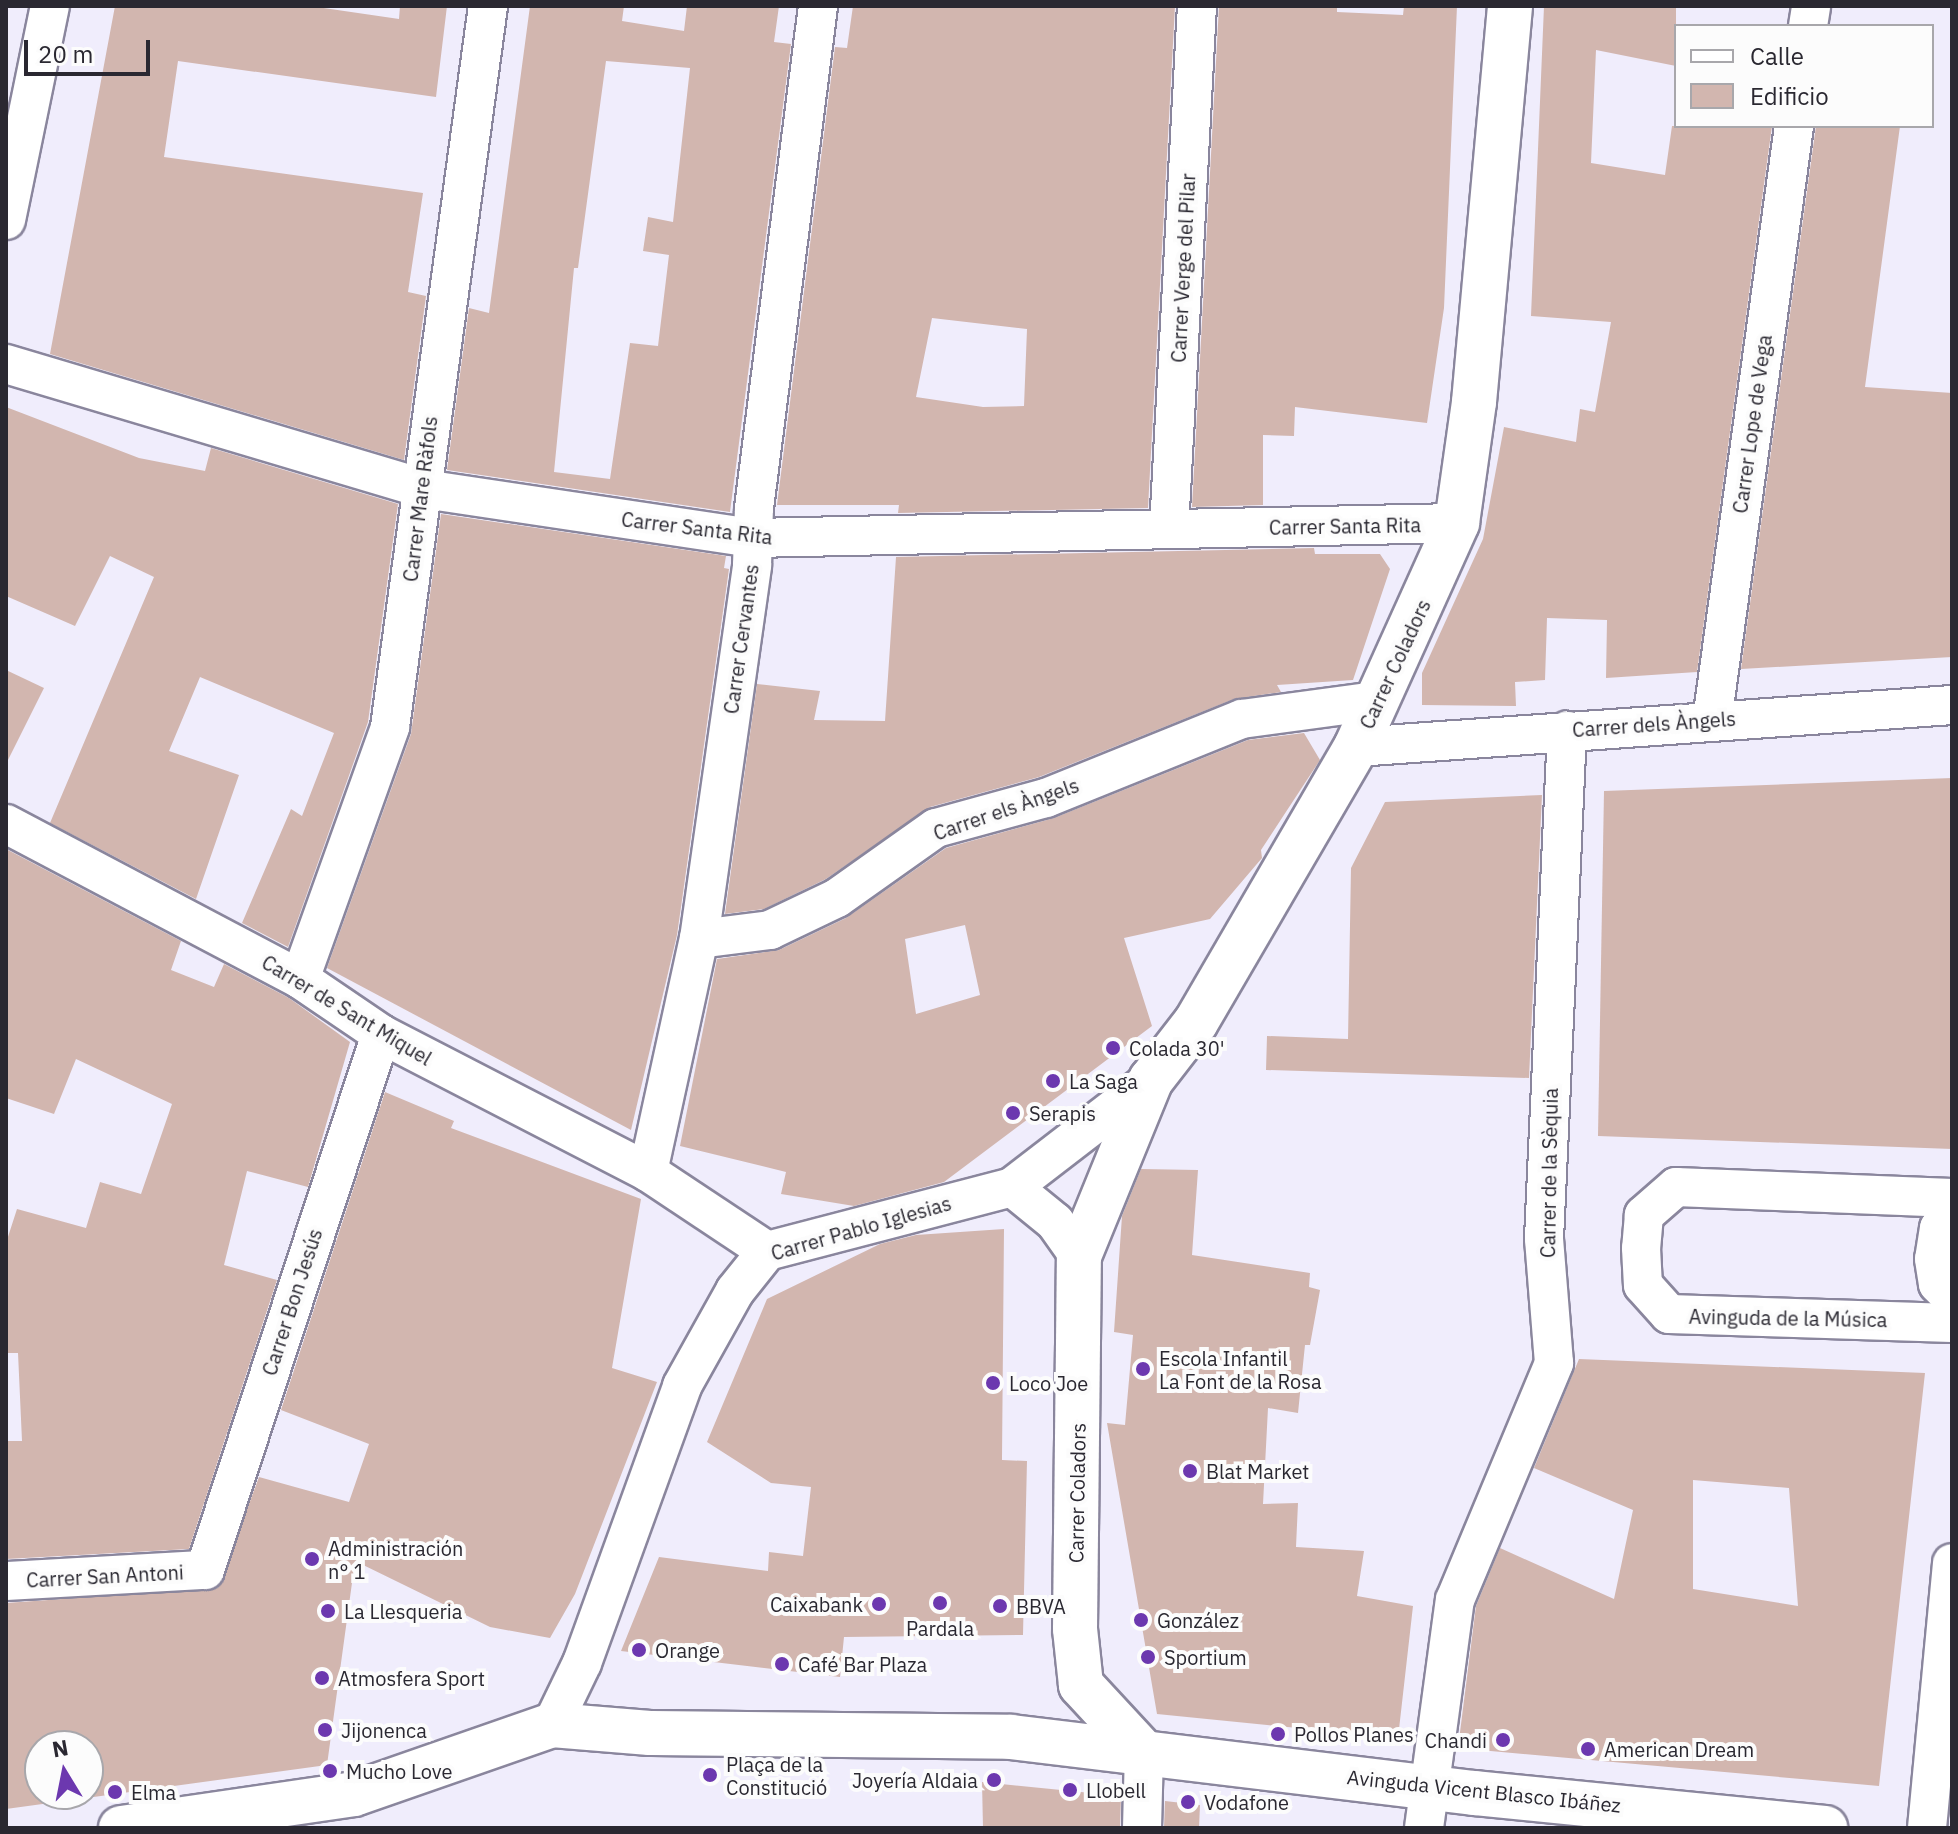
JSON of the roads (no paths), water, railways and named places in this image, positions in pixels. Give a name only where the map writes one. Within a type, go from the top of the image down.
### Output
[{"type":"street","points":[[6,220],[50,6]]},
{"type":"street","name":"Carrer Mare Ràfols","points":[[300,979],[390,727],[488,6]]},
{"type":"street","name":"Carrer Cervantes","points":[[648,1172],[699,939],[753,538],[818,6]]},
{"type":"street","name":"Carrer Verge del Pilar","points":[[1169,529],[1197,6]]},
{"type":"street","name":"Carrer Coladors","points":[[1081,1685],[1075,1629],[1079,1256],[1151,1080],[1196,1022],[1356,747],[1457,523],[1474,402],[1510,6]]},
{"type":"street","name":"Carrer Lope de Vega","points":[[1712,721],[1794,128]]},
{"type":"street","name":"Carrer Santa Rita","points":[[6,364],[424,489],[753,538],[1457,523]]},
{"type":"street","name":"Carrer els Àngels","points":[[699,939],[715,941],[770,930],[837,898],[936,828],[1046,798],[1242,719],[1375,701]]},
{"type":"street","name":"Carrer dels Àngels","points":[[1356,747],[1952,705]]},
{"type":"street","name":"Carrer de la Sèquia","points":[[1428,1807],[1455,1600],[1554,1363],[1544,1239],[1567,731]]},
{"type":"street","name":"Carrer de Sant Miquel","points":[[6,824],[300,979],[381,1034],[648,1172],[767,1251]]},
{"type":"street","name":"Carrer Bon Jesús","points":[[205,1570],[381,1034]]},
{"type":"street","name":"Carrer Pablo Iglesias","points":[[552,1725],[582,1663],[682,1386],[735,1291],[767,1251],[1012,1187],[1151,1080]]},
{"type":"street","points":[[1012,1187],[1055,1222],[1079,1256]]},
{"type":"street","name":"Avinguda de la Música","points":[[1952,1198],[1676,1187],[1644,1215],[1641,1248],[1643,1285],[1669,1314],[1952,1323]]},
{"type":"street","points":[[1952,1209],[1939,1228],[1934,1259],[1938,1284],[1952,1298]]},
{"type":"street","points":[[1927,1828],[1952,1563]]},
{"type":"street","name":"Carrer San Antoni","points":[[6,1581],[205,1570]]},
{"type":"street","points":[[966,1738],[1051,1715],[1081,1685],[1144,1753],[1142,1828]]},
{"type":"street","points":[[121,1828],[354,1794],[552,1725],[650,1733],[1011,1737],[1144,1753]]},
{"type":"street","name":"Avinguda Vicent Blasco Ibáñez","points":[[1144,1753],[1428,1807],[1825,1828]]},
{"type":"place","name":"Colada 30'","points":[[1113,1048]]},
{"type":"place","name":"La Saga","points":[[1053,1081]]},
{"type":"place","name":"Serapis","points":[[1013,1113]]},
{"type":"place","name":"Escola Infantil La Font de la Rosa","points":[[1143,1369]]},
{"type":"place","name":"Loco Joe","points":[[993,1383]]},
{"type":"place","name":"Blat Market","points":[[1190,1471]]},
{"type":"place","name":"Administración n° 1","points":[[312,1559]]},
{"type":"place","name":"Pardala","points":[[940,1603]]},
{"type":"place","name":"Caixabank","points":[[879,1604]]},
{"type":"place","name":"BBVA","points":[[1000,1606]]},
{"type":"place","name":"La Llesqueria","points":[[328,1611]]},
{"type":"place","name":"González","points":[[1141,1620]]},
{"type":"place","name":"Orange","points":[[639,1650]]},
{"type":"place","name":"Sportium","points":[[1148,1657]]},
{"type":"place","name":"Café Bar Plaza","points":[[782,1664]]},
{"type":"place","name":"Atmosfera Sport","points":[[322,1678]]},
{"type":"place","name":"Jijonenca","points":[[325,1730]]},
{"type":"place","name":"Pollos Planes","points":[[1278,1734]]},
{"type":"place","name":"Chandi","points":[[1503,1740]]},
{"type":"place","name":"American Dream","points":[[1588,1749]]},
{"type":"place","name":"Mucho Love","points":[[330,1771]]},
{"type":"place","name":"Plaça de la Constitució","points":[[710,1775]]},
{"type":"place","name":"Joyería Aldaia","points":[[994,1780]]},
{"type":"place","name":"Llobell","points":[[1070,1790]]},
{"type":"place","name":"Elma","points":[[115,1792]]},
{"type":"place","name":"Vodafone","points":[[1188,1802]]}]
